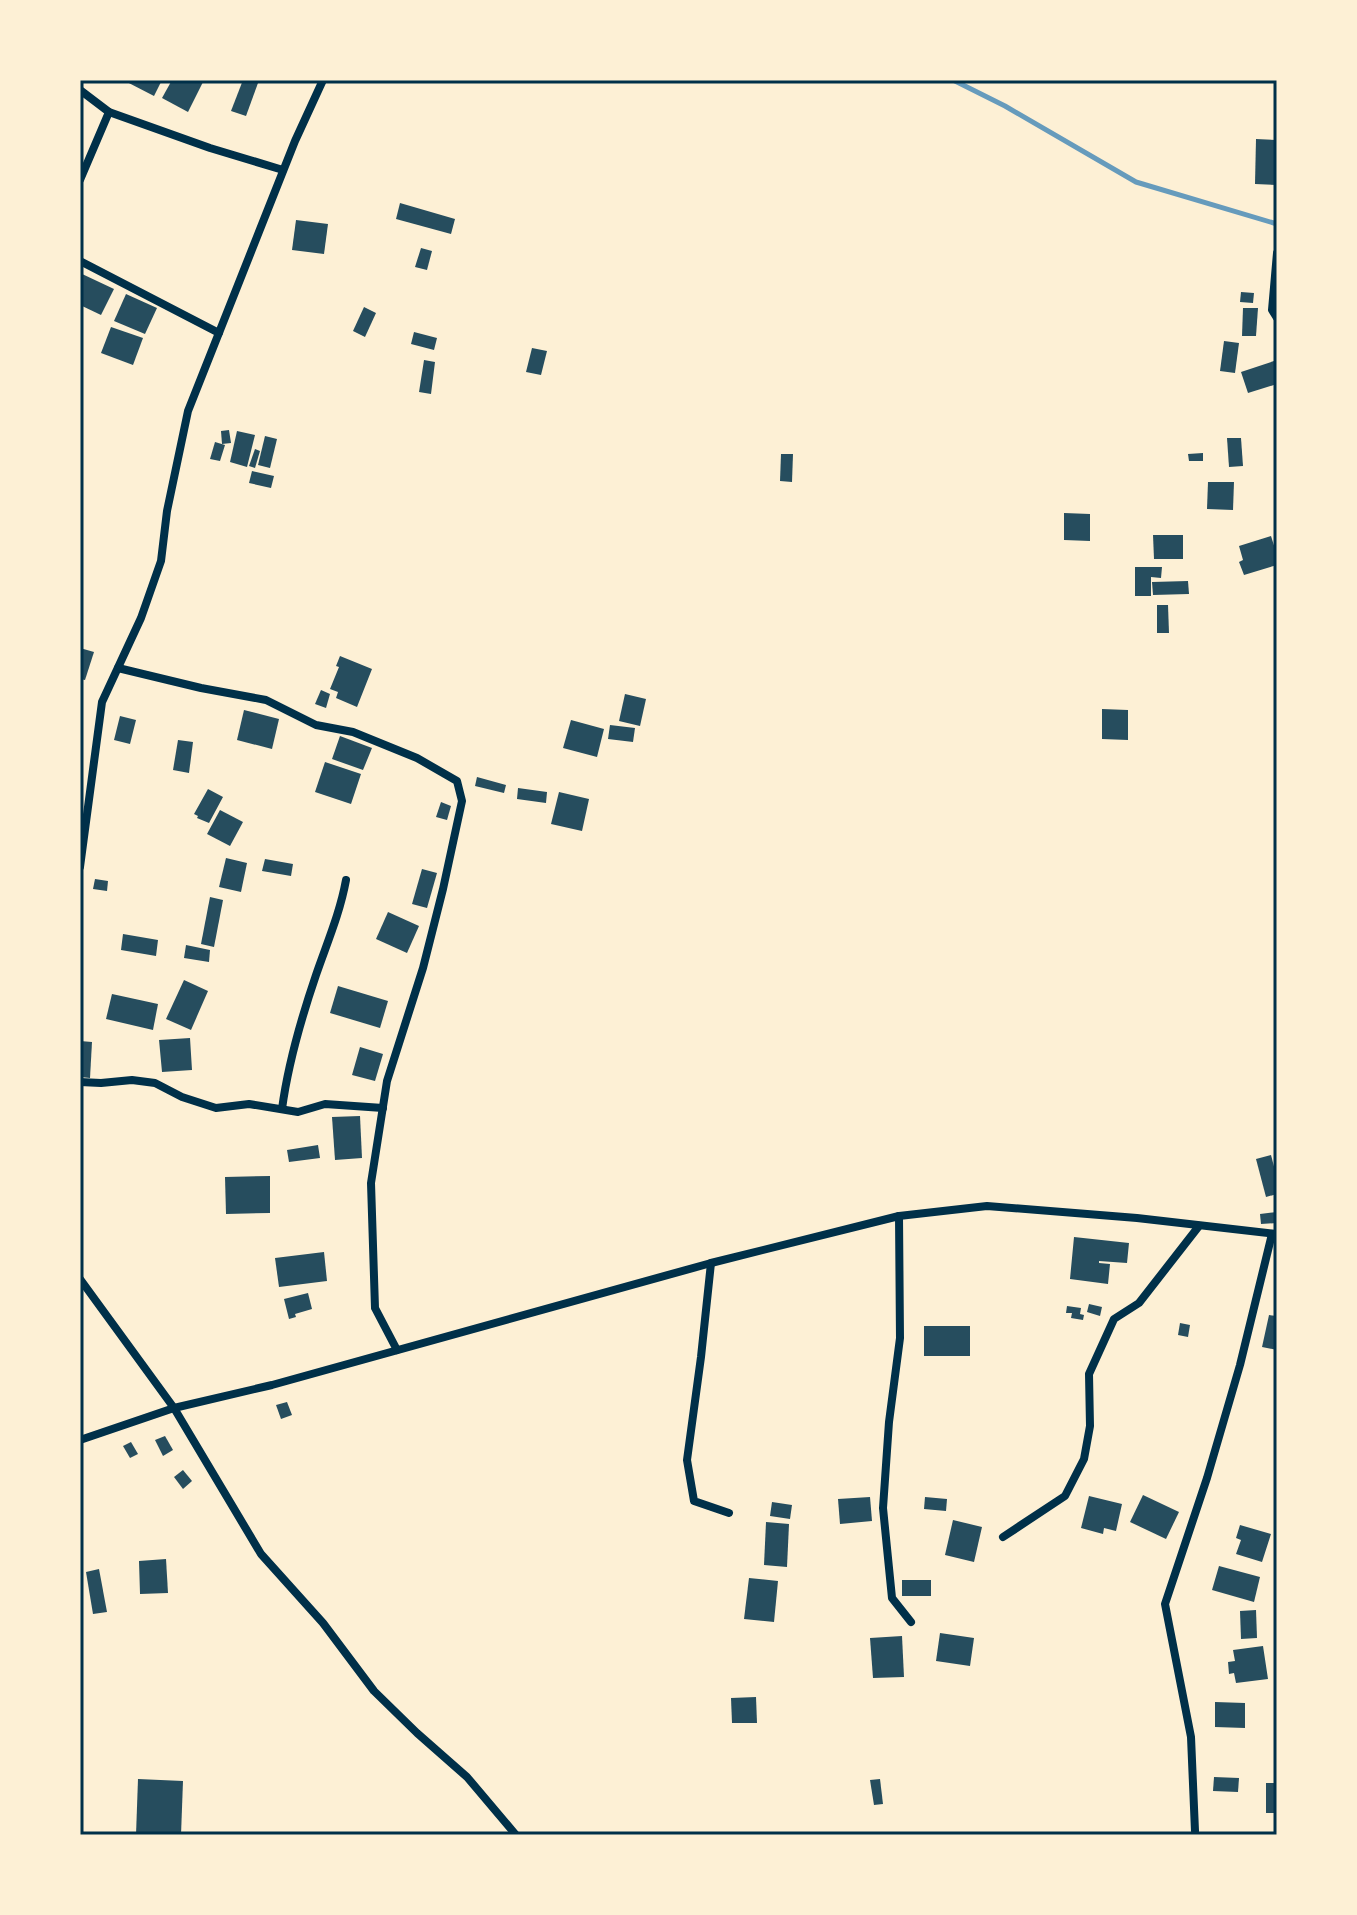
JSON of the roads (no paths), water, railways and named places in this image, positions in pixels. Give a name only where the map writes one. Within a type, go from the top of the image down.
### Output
[{"type":"street","points":[[80,867],[102,702],[141,618],[161,561],[167,511],[188,411],[283,170],[323,80]]},
{"type":"street","points":[[80,90],[109,112],[283,170]]},
{"type":"street","points":[[80,180],[109,112]]},
{"type":"street","points":[[1277,253],[1272,310],[1277,318]]},
{"type":"street","points":[[80,261],[219,333]]},
{"type":"street","points":[[118,668],[266,700],[316,725],[353,732],[417,758],[457,781],[462,801],[423,968],[387,1081],[371,1183],[375,1308],[397,1350]]},
{"type":"street","points":[[282,1109],[295,1042],[315,976],[341,908],[346,880]]},
{"type":"street","points":[[80,1082],[132,1080],[155,1083],[182,1097],[216,1108],[249,1104],[298,1112],[325,1104],[383,1108]]},
{"type":"street","points":[[80,1440],[174,1408],[272,1385],[711,1263],[899,1216],[987,1206],[1137,1218],[1274,1234],[1207,1478],[1165,1604],[1191,1737],[1195,1831]]},
{"type":"street","points":[[899,1216],[900,1338],[889,1422],[883,1508],[892,1598],[911,1622]]},
{"type":"street","points":[[1003,1537],[1065,1496],[1084,1459],[1090,1426],[1089,1374],[1114,1319],[1139,1303],[1199,1226]]},
{"type":"street","points":[[711,1263],[687,1460],[694,1501],[729,1513]]},
{"type":"street","points":[[80,1279],[174,1408],[261,1554],[323,1623],[374,1691],[467,1777],[516,1835]]},
{"type":"waterway","points":[[953,80],[1005,106],[1136,182],[1277,224]]}]
